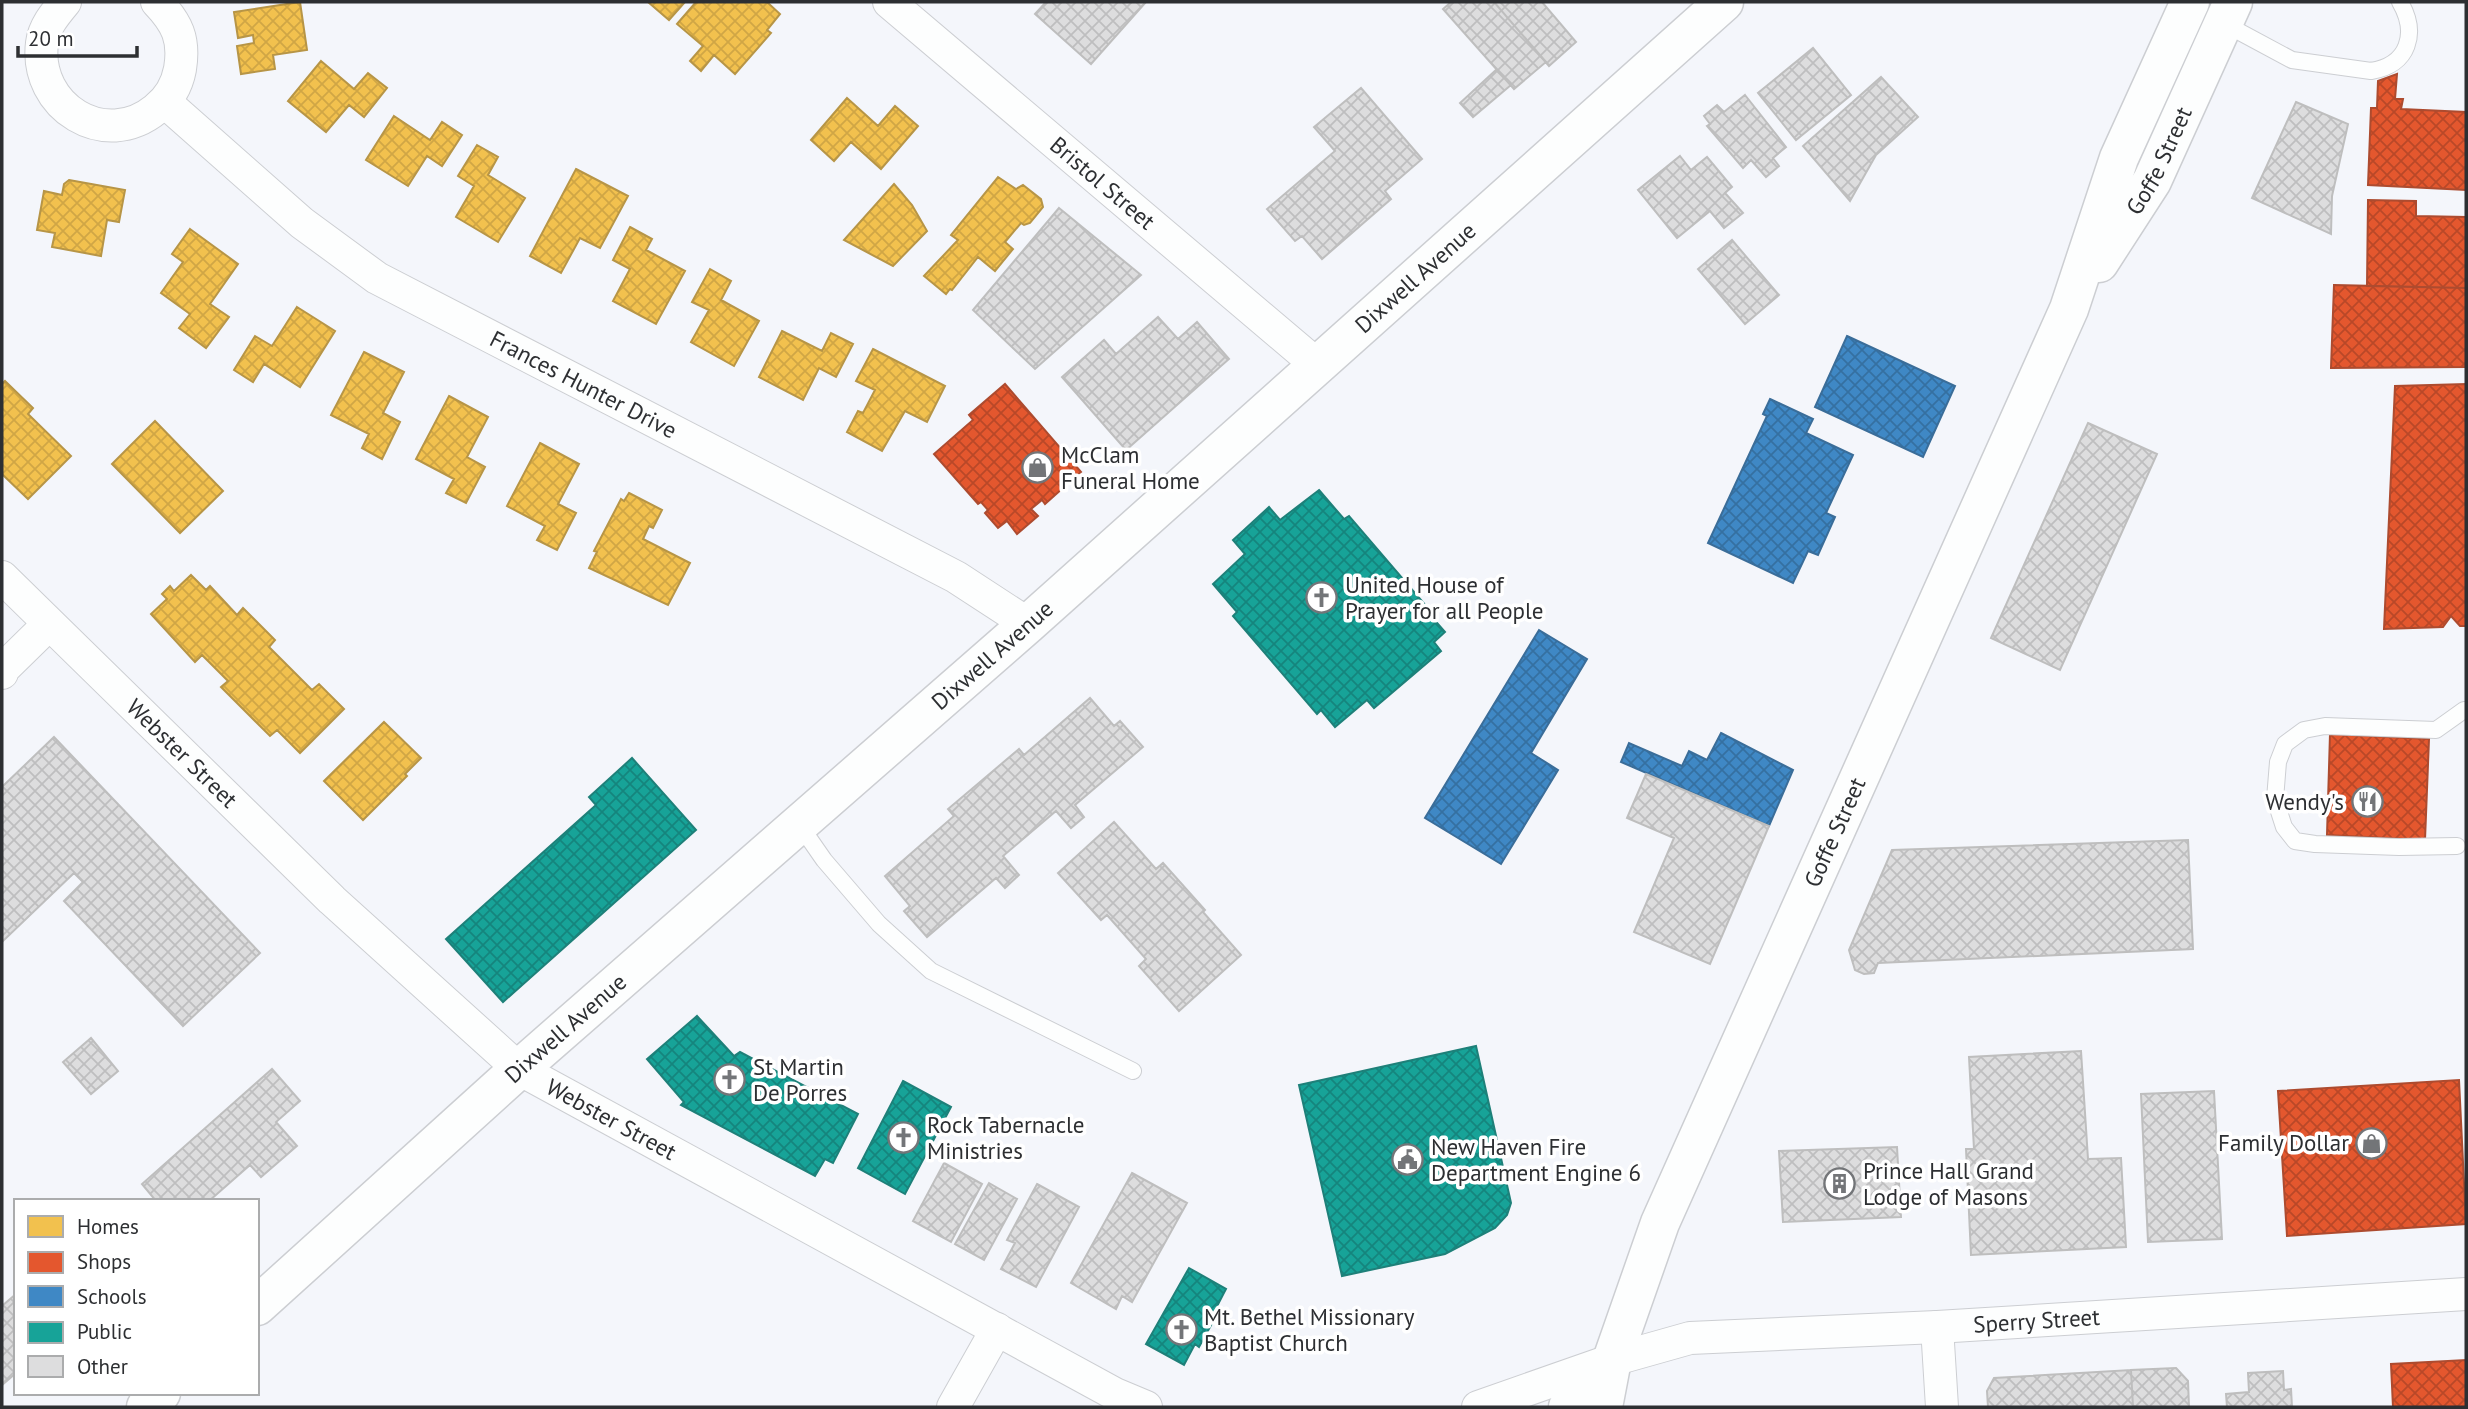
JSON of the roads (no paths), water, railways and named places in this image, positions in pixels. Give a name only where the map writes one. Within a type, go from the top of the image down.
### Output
[{"type":"main road","name":"Dixwell Avenue","points":[[259,1304],[519,1069],[1028,625],[1316,364],[1724,2]]},
{"type":"main road","name":"Goffe Street","points":[[1603,1407],[1612,1360],[1660,1223],[2069,309],[2119,158],[2190,2]]},
{"type":"main road","name":"Goffe Street","points":[[2069,309],[2152,181],[2228,12]]},
{"type":"main road","name":"Goffe Street","points":[[1568,1407],[1612,1360]]},
{"type":"main road","points":[[146,1407],[159,1395]]},
{"type":"street","points":[[65,2],[51,18],[42,41],[42,65],[49,89],[65,108],[74,116],[97,125],[122,125],[146,117],[165,102],[178,80],[182,56],[179,32],[172,18],[157,2]]},
{"type":"street","name":"Bristol Street","points":[[889,2],[1316,364]]},
{"type":"street","name":"Frances Hunter Drive","points":[[165,102],[302,223],[377,278],[956,577],[1028,625]]},
{"type":"street","name":"Webster Street","points":[[2,578],[332,900],[519,1069],[1115,1394],[1146,1407]]},
{"type":"street","points":[[2,670],[49,624]]},
{"type":"street","name":"Sperry Street","points":[[1612,1360],[1690,1338],[1937,1327],[2466,1293]]},
{"type":"street","points":[[1937,1327],[1942,1407]]},
{"type":"street","points":[[953,1407],[997,1329]]},
{"type":"street","points":[[1478,1407],[1612,1360]]},
{"type":"lane","points":[[2228,12],[2292,60],[2371,71],[2393,64],[2405,53],[2410,36],[2405,10],[2400,2]]},
{"type":"lane","points":[[2457,846],[2399,847],[2295,841],[2284,827],[2275,799],[2278,762],[2285,744],[2304,730],[2325,726],[2436,730],[2464,710]]},
{"type":"lane","points":[[799,824],[824,860],[879,925],[931,971],[1133,1071]]},
{"type":"place","name":"McClam Funeral Home","points":[[1038,468]]},
{"type":"place","name":"United House of Prayer for all People","points":[[1322,598]]},
{"type":"place","name":"Wendy's","points":[[2367,802]]},
{"type":"place","name":"St Martin De Porres","points":[[730,1080]]},
{"type":"place","name":"Rock Tabernacle Ministries","points":[[904,1138]]},
{"type":"place","name":"Family Dollar","points":[[2372,1143]]},
{"type":"place","name":"New Haven Fire Department Engine 6","points":[[1408,1160]]},
{"type":"place","name":"Prince Hall Grand Lodge of Masons","points":[[1840,1184]]},
{"type":"place","name":"Mt. Bethel Missionary Baptist Church","points":[[1181,1330]]}]
